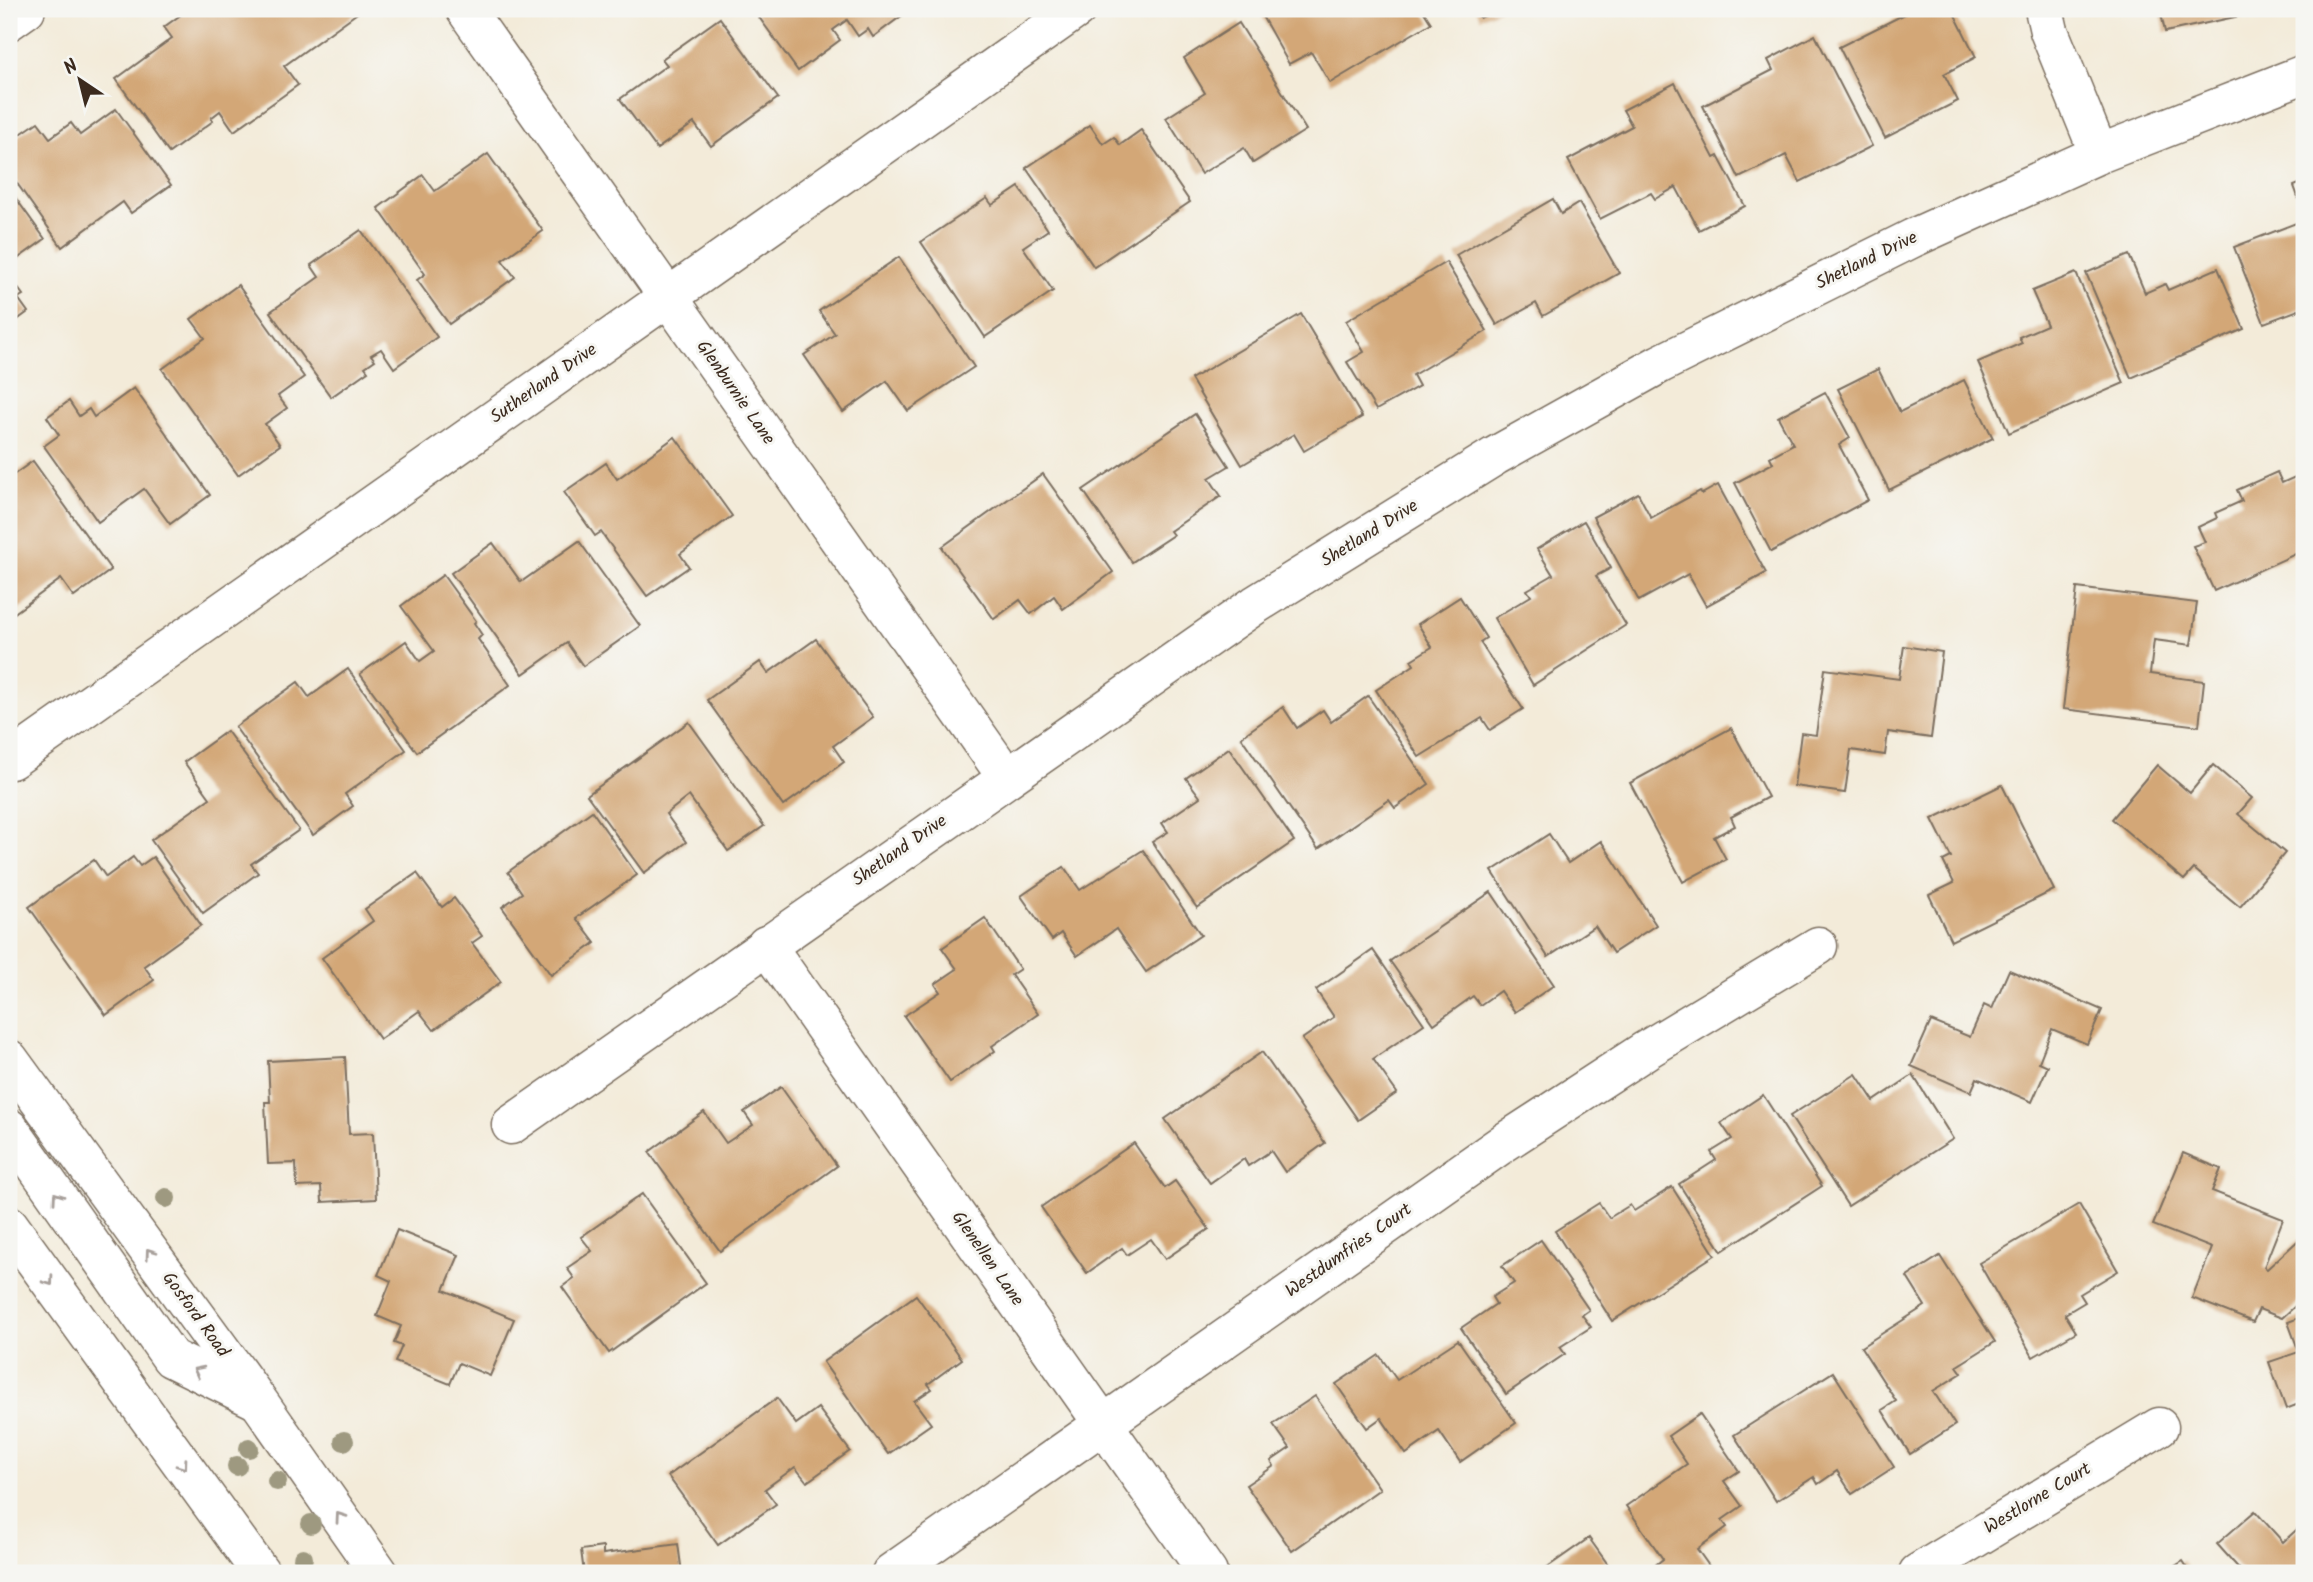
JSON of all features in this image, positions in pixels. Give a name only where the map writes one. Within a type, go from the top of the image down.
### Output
[{"type":"street","points":[[9,21],[26,9]]},
{"type":"street","name":"Glenburnie Lane","points":[[465,9],[1006,776]]},
{"type":"street","name":"Sutherland Drive","points":[[11,760],[1077,9]]},
{"type":"street","points":[[2044,9],[2049,31],[2099,154]]},
{"type":"street","name":"Shetland Drive","points":[[511,1125],[1006,776],[1255,605],[1496,456],[1660,364],[1877,256],[2099,154],[2304,74]]},
{"type":"street","name":"Glenellen Lane","points":[[766,945],[1208,1573]]},
{"type":"street","name":"Westdumfries Court","points":[[891,1573],[1505,1142],[1646,1050],[1818,946]]},
{"type":"street","name":"Gosford Road","points":[[9,1059],[259,1402],[379,1573]]},
{"type":"street","points":[[9,1128],[171,1358],[259,1402]]},
{"type":"street","points":[[9,1226],[261,1573]]},
{"type":"street","name":"Westlorne Court","points":[[1918,1573],[2159,1427]]},
{"type":"building","points":[[189,9],[360,11],[284,66],[298,85],[234,131],[220,111],[211,118],[213,121],[169,153],[116,79],[172,38],[164,27]]},
{"type":"building","points":[[753,9],[900,9],[904,14],[873,37],[868,29],[858,36],[847,20],[833,30],[840,40],[798,71]]},
{"type":"building","points":[[1274,9],[1422,9],[1431,23],[1330,83],[1311,52],[1289,64],[1262,16]]},
{"type":"building","points":[[1476,9],[1500,9],[1480,18]]},
{"type":"building","points":[[1915,9],[1952,9],[1976,57],[1944,74],[1958,101],[1885,138],[1839,47]]},
{"type":"building","points":[[2160,9],[2248,9],[2249,14],[2165,32]]},
{"type":"building","points":[[720,18],[778,98],[711,146],[694,123],[657,149],[620,99],[667,65],[662,59]]},
{"type":"building","points":[[1239,23],[1306,130],[1253,163],[1244,148],[1201,174],[1166,118],[1205,93],[1184,58]]},
{"type":"building","points":[[1815,35],[1872,146],[1800,182],[1786,155],[1739,178],[1703,106],[1773,70],[1768,60]]},
{"type":"building","points":[[1675,83],[1714,158],[1718,156],[1745,206],[1699,230],[1676,187],[1655,199],[1651,193],[1600,219],[1568,160],[1632,126],[1623,110]]},
{"type":"building","points":[[116,109],[171,185],[131,213],[123,202],[62,247],[9,172],[9,142],[38,122],[50,138],[71,123],[80,135]]},
{"type":"building","points":[[1090,125],[1103,144],[1114,137],[1120,145],[1141,130],[1190,202],[1094,267],[1026,168]]},
{"type":"building","points":[[488,154],[543,231],[502,260],[515,277],[449,324],[417,280],[425,274],[378,208],[423,175],[435,191]]},
{"type":"building","points":[[2304,182],[2304,213],[2294,186]]},
{"type":"building","points":[[1019,187],[1048,230],[1023,247],[1053,291],[985,337],[921,242],[987,198],[992,205]]},
{"type":"building","points":[[15,197],[45,239],[9,265],[9,201]]},
{"type":"building","points":[[1553,199],[1561,214],[1579,203],[1619,273],[1543,316],[1536,303],[1497,325],[1456,255]]},
{"type":"building","points":[[2304,220],[2304,308],[2264,323],[2234,247]]},
{"type":"building","points":[[361,230],[437,337],[394,368],[381,349],[371,355],[375,360],[365,367],[368,371],[331,397],[270,312],[319,277],[311,265]]},
{"type":"building","points":[[2129,255],[2145,293],[2165,284],[2168,290],[2218,268],[2244,329],[2131,378],[2086,273]]},
{"type":"building","points":[[899,257],[974,367],[908,411],[887,381],[843,412],[804,355],[835,334],[819,311]]},
{"type":"building","points":[[1446,262],[1487,331],[1413,375],[1419,386],[1376,410],[1347,362],[1364,352],[1346,321]]},
{"type":"building","points":[[2076,273],[2124,383],[2009,433],[1978,362],[2022,343],[2019,337],[2047,325],[2032,291]]},
{"type":"building","points":[[9,276],[23,295],[18,298],[28,312],[9,326]]},
{"type":"building","points":[[238,285],[304,377],[278,396],[287,408],[265,424],[280,445],[238,475],[162,369],[205,338],[191,319]]},
{"type":"building","points":[[1301,314],[1362,417],[1304,451],[1294,434],[1242,465],[1191,379]]},
{"type":"building","points":[[1878,369],[1900,412],[1964,380],[1993,438],[1889,490],[1838,389]]},
{"type":"building","points":[[134,388],[210,495],[170,524],[144,489],[98,522],[44,446],[59,435],[47,417],[69,401],[79,416],[89,409],[94,417]]},
{"type":"building","points":[[1825,392],[1850,438],[1839,445],[1868,500],[1771,552],[1735,483],[1773,463],[1770,457],[1793,444],[1778,417]]},
{"type":"building","points":[[1195,414],[1229,466],[1209,478],[1221,496],[1170,531],[1173,535],[1132,562],[1083,490]]},
{"type":"building","points":[[675,437],[732,516],[680,554],[689,567],[647,596],[601,532],[595,536],[564,492],[606,463],[617,479]]},
{"type":"building","points":[[33,461],[111,570],[74,597],[61,579],[9,617],[9,478]]},
{"type":"building","points":[[2277,472],[2282,483],[2304,473],[2304,556],[2302,551],[2214,591],[2193,546],[2205,542],[2198,527],[2217,518],[2215,513],[2242,501],[2237,490]]},
{"type":"building","points":[[1043,474],[1113,572],[1063,609],[1054,596],[1031,614],[1020,600],[994,619],[942,547]]},
{"type":"building","points":[[1718,485],[1766,573],[1706,606],[1688,574],[1639,601],[1593,517],[1638,493],[1651,518],[1700,491],[1702,494]]},
{"type":"building","points":[[1584,521],[1611,568],[1596,576],[1626,625],[1533,685],[1494,618],[1531,596],[1527,590],[1553,575],[1537,549]]},
{"type":"building","points":[[579,541],[640,626],[583,666],[567,643],[523,674],[451,573],[493,543],[521,582]]},
{"type":"building","points":[[443,575],[476,621],[474,623],[482,635],[478,639],[510,685],[417,752],[360,674],[406,641],[420,661],[434,651],[401,606]]},
{"type":"building","points":[[2077,588],[2197,603],[2191,645],[2154,640],[2150,674],[2204,681],[2199,726],[2063,709]]},
{"type":"building","points":[[1460,597],[1486,638],[1480,642],[1523,709],[1490,730],[1482,718],[1419,757],[1376,690],[1414,665],[1411,660],[1432,647],[1418,624]]},
{"type":"building","points":[[816,639],[873,717],[833,746],[844,762],[783,806],[707,700],[760,662],[768,673]]},
{"type":"building","points":[[1904,646],[1942,652],[1931,738],[1888,732],[1885,755],[1851,750],[1845,793],[1794,786],[1801,733],[1816,735],[1825,669],[1899,679]]},
{"type":"building","points":[[348,669],[406,750],[345,794],[353,806],[313,835],[235,727],[298,682],[309,697]]},
{"type":"building","points":[[1368,696],[1429,784],[1395,808],[1389,800],[1318,849],[1241,737],[1283,707],[1297,728],[1323,710],[1331,722]]},
{"type":"building","points":[[689,722],[764,826],[728,851],[689,796],[666,814],[686,842],[644,873],[587,795]]},
{"type":"building","points":[[1731,728],[1768,797],[1731,817],[1735,826],[1714,837],[1726,859],[1683,882],[1630,783]]},
{"type":"building","points":[[227,731],[299,830],[251,864],[258,873],[203,913],[151,840],[210,798],[184,762]]},
{"type":"building","points":[[1229,748],[1294,841],[1197,908],[1152,842],[1168,832],[1162,823],[1200,797],[1186,778]]},
{"type":"building","points":[[2157,765],[2190,793],[2213,765],[2252,798],[2238,814],[2285,853],[2240,907],[2194,869],[2184,880],[2112,819]]},
{"type":"building","points":[[2002,785],[2054,890],[1951,941],[1929,895],[1954,883],[1943,861],[1951,857],[1932,819]]},
{"type":"building","points":[[592,811],[637,875],[576,918],[595,943],[551,975],[502,907],[522,893],[508,872]]},
{"type":"building","points":[[1549,834],[1568,863],[1601,841],[1656,925],[1613,953],[1595,926],[1548,957],[1492,871]]},
{"type":"building","points":[[1143,850],[1201,935],[1146,972],[1116,929],[1077,956],[1061,933],[1052,940],[1021,896],[1064,867],[1080,890]]},
{"type":"building","points":[[133,857],[140,866],[153,857],[201,925],[144,966],[154,980],[106,1015],[29,907],[94,860],[106,877]]},
{"type":"building","points":[[417,873],[442,907],[454,898],[482,936],[472,943],[501,982],[434,1030],[419,1011],[380,1039],[322,958],[373,921],[365,909]]},
{"type":"building","points":[[1491,892],[1554,985],[1515,1012],[1500,991],[1480,1005],[1473,996],[1434,1024],[1390,961]]},
{"type":"building","points":[[985,918],[1020,969],[1011,975],[1038,1014],[992,1046],[995,1051],[950,1082],[904,1016],[940,992],[935,984],[957,969],[942,948]]},
{"type":"building","points":[[1373,950],[1424,1024],[1373,1059],[1397,1093],[1358,1120],[1302,1039],[1334,1017],[1316,990]]},
{"type":"building","points":[[2009,970],[2102,1010],[2087,1044],[2052,1029],[2039,1062],[2048,1066],[2032,1102],[1977,1078],[1971,1092],[1911,1066],[1931,1021],[1970,1037],[1984,1005],[1992,1009]]},
{"type":"building","points":[[1262,1052],[1325,1143],[1285,1172],[1271,1151],[1248,1166],[1244,1159],[1210,1183],[1165,1119]]},
{"type":"building","points":[[345,1057],[349,1134],[373,1133],[376,1199],[322,1202],[321,1186],[297,1187],[296,1163],[268,1164],[265,1102],[270,1102],[268,1061]]},
{"type":"building","points":[[1856,1074],[1874,1101],[1913,1075],[1953,1139],[1848,1206],[1790,1116]]},
{"type":"building","points":[[781,1087],[837,1166],[720,1251],[649,1152],[704,1112],[726,1143],[753,1125],[744,1112]]},
{"type":"building","points":[[1763,1095],[1822,1186],[1722,1251],[1679,1184],[1716,1160],[1711,1152],[1732,1139],[1721,1123]]},
{"type":"building","points":[[1134,1143],[1165,1188],[1175,1181],[1209,1229],[1165,1259],[1151,1239],[1127,1255],[1122,1248],[1087,1273],[1041,1207]]},
{"type":"building","points":[[2183,1153],[2221,1169],[2212,1191],[2283,1219],[2264,1267],[2267,1269],[2304,1235],[2304,1298],[2282,1318],[2259,1309],[2253,1322],[2192,1298],[2212,1248],[2153,1225]]},
{"type":"building","points":[[1672,1187],[1715,1255],[1612,1321],[1555,1231],[1599,1203],[1609,1218],[1630,1205],[1634,1211]]},
{"type":"building","points":[[642,1194],[706,1283],[609,1353],[562,1287],[574,1278],[567,1268],[592,1251],[581,1237]]},
{"type":"building","points":[[2079,1204],[2118,1271],[2080,1294],[2085,1302],[2065,1314],[2076,1332],[2033,1357],[1979,1263]]},
{"type":"building","points":[[397,1230],[459,1255],[444,1290],[514,1319],[490,1376],[459,1363],[450,1384],[395,1362],[402,1346],[394,1343],[401,1326],[377,1316],[391,1281],[378,1275]]},
{"type":"building","points":[[1541,1240],[1589,1310],[1582,1315],[1591,1327],[1560,1347],[1565,1354],[1506,1394],[1461,1328],[1496,1304],[1492,1297],[1514,1283],[1502,1266]]},
{"type":"building","points":[[1940,1256],[1995,1342],[1957,1366],[1962,1373],[1933,1391],[1955,1425],[1910,1454],[1882,1410],[1896,1401],[1861,1347],[1925,1306],[1907,1277]]},
{"type":"building","points":[[916,1295],[962,1359],[928,1384],[932,1389],[914,1401],[931,1424],[888,1454],[823,1362]]},
{"type":"building","points":[[2304,1316],[2304,1402],[2286,1409],[2269,1362],[2299,1352],[2288,1322]]},
{"type":"building","points":[[1458,1340],[1516,1423],[1460,1462],[1439,1431],[1406,1454],[1381,1418],[1367,1428],[1336,1384],[1379,1355],[1397,1380]]},
{"type":"building","points":[[1833,1372],[1894,1467],[1852,1494],[1837,1471],[1818,1484],[1814,1477],[1776,1501],[1734,1435]]},
{"type":"building","points":[[1315,1396],[1380,1489],[1292,1551],[1246,1485],[1274,1466],[1271,1461],[1290,1448],[1273,1424]]},
{"type":"building","points":[[777,1398],[796,1424],[818,1408],[850,1451],[807,1482],[795,1467],[765,1489],[776,1504],[718,1545],[668,1476]]},
{"type":"building","points":[[1700,1414],[1739,1471],[1724,1481],[1742,1506],[1722,1520],[1727,1527],[1697,1549],[1714,1573],[1658,1573],[1653,1567],[1663,1559],[1626,1506],[1687,1464],[1668,1436]]},
{"type":"building","points":[[2255,1511],[2283,1542],[2304,1523],[2304,1573],[2243,1573],[2217,1544]]},
{"type":"building","points":[[1589,1538],[1614,1573],[1539,1573]]},
{"type":"building","points":[[678,1544],[682,1573],[584,1573],[581,1550],[603,1547],[603,1554]]},
{"type":"building","points":[[2183,1561],[2191,1573],[2164,1573]]}]
